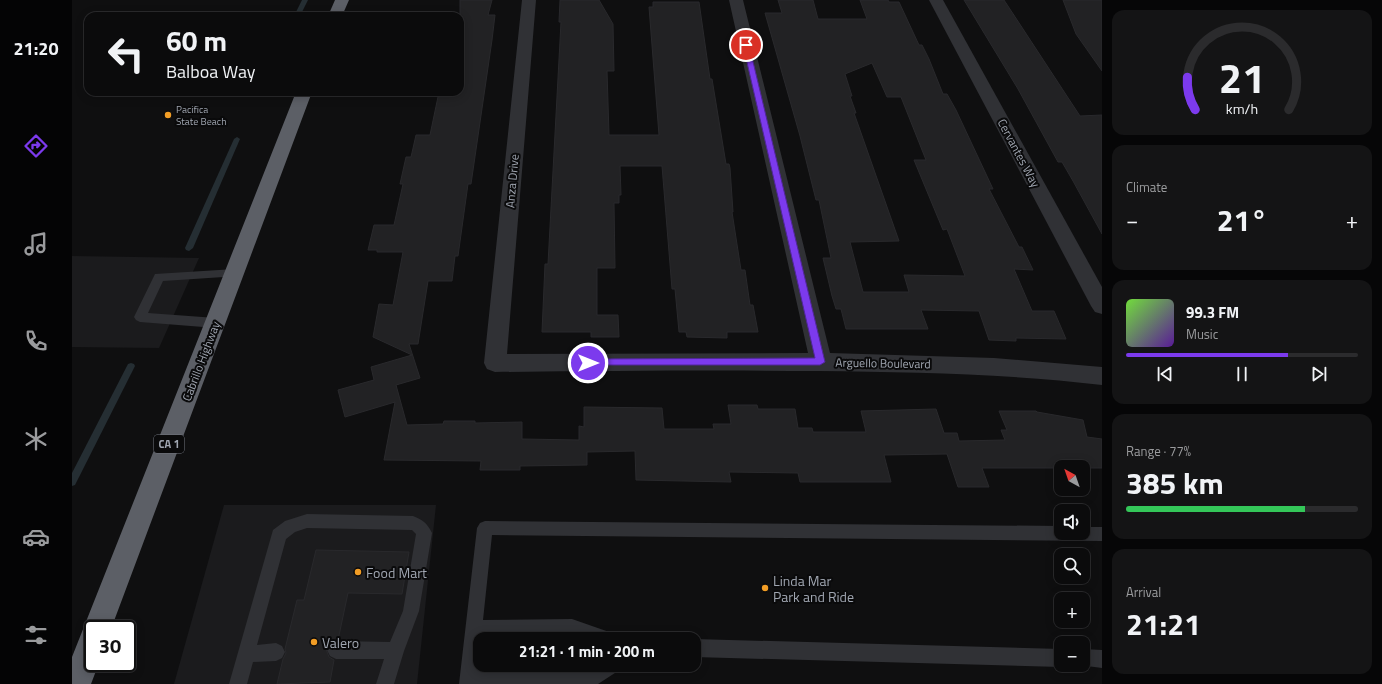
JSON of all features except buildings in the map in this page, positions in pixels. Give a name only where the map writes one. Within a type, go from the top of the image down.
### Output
[{"type":"highway","points":[[337,12],[342,0]]},
{"type":"highway","name":"Cabrillo Highway","points":[[100,620],[302,96]]},
{"type":"highway","points":[[76,684],[84,663]]},
{"type":"street","name":"Anza Drive","points":[[495,363],[529,0]]},
{"type":"street","points":[[736,0],[820,362]]},
{"type":"street","name":"Cervantes Way","points":[[936,0],[1102,306]]},
{"type":"street","name":"Arguello Boulevard","points":[[495,363],[820,362],[982,366],[1060,371],[1102,376]]},
{"type":"lane","points":[[216,323],[140,317],[159,277],[235,273]]},
{"type":"lane","points":[[238,684],[279,535],[290,526],[307,521],[413,523],[420,526],[424,534],[411,611],[395,651],[385,684]]},
{"type":"lane","points":[[601,672],[592,678],[468,682],[484,528],[1102,534]]},
{"type":"lane","points":[[474,629],[572,628],[584,632]]},
{"type":"lane","points":[[701,648],[1054,658]]},
{"type":"lane","points":[[336,650],[395,651]]},
{"type":"lane","points":[[247,654],[276,652]]},
{"type":"lane","points":[[1090,658],[1102,659]]},
{"type":"shaded area","points":[[72,256],[199,258],[159,348],[72,347]]},
{"type":"shaded area","points":[[224,505],[436,505],[417,684],[174,684]]},
{"type":"waterway","points":[[299,12],[305,0]]},
{"type":"waterway","points":[[189,248],[237,139]]},
{"type":"waterway","points":[[72,482],[131,366]]},
{"type":"place","name":"Pacifica State Beach","points":[[168,115]]},
{"type":"place","name":"Food Mart","points":[[358,572]]},
{"type":"place","name":"Linda Mar Park and Ride","points":[[765,588]]},
{"type":"place","name":"Valero","points":[[314,642]]},
{"type":"route","points":[[588,363],[820,362],[746,45]]}]
